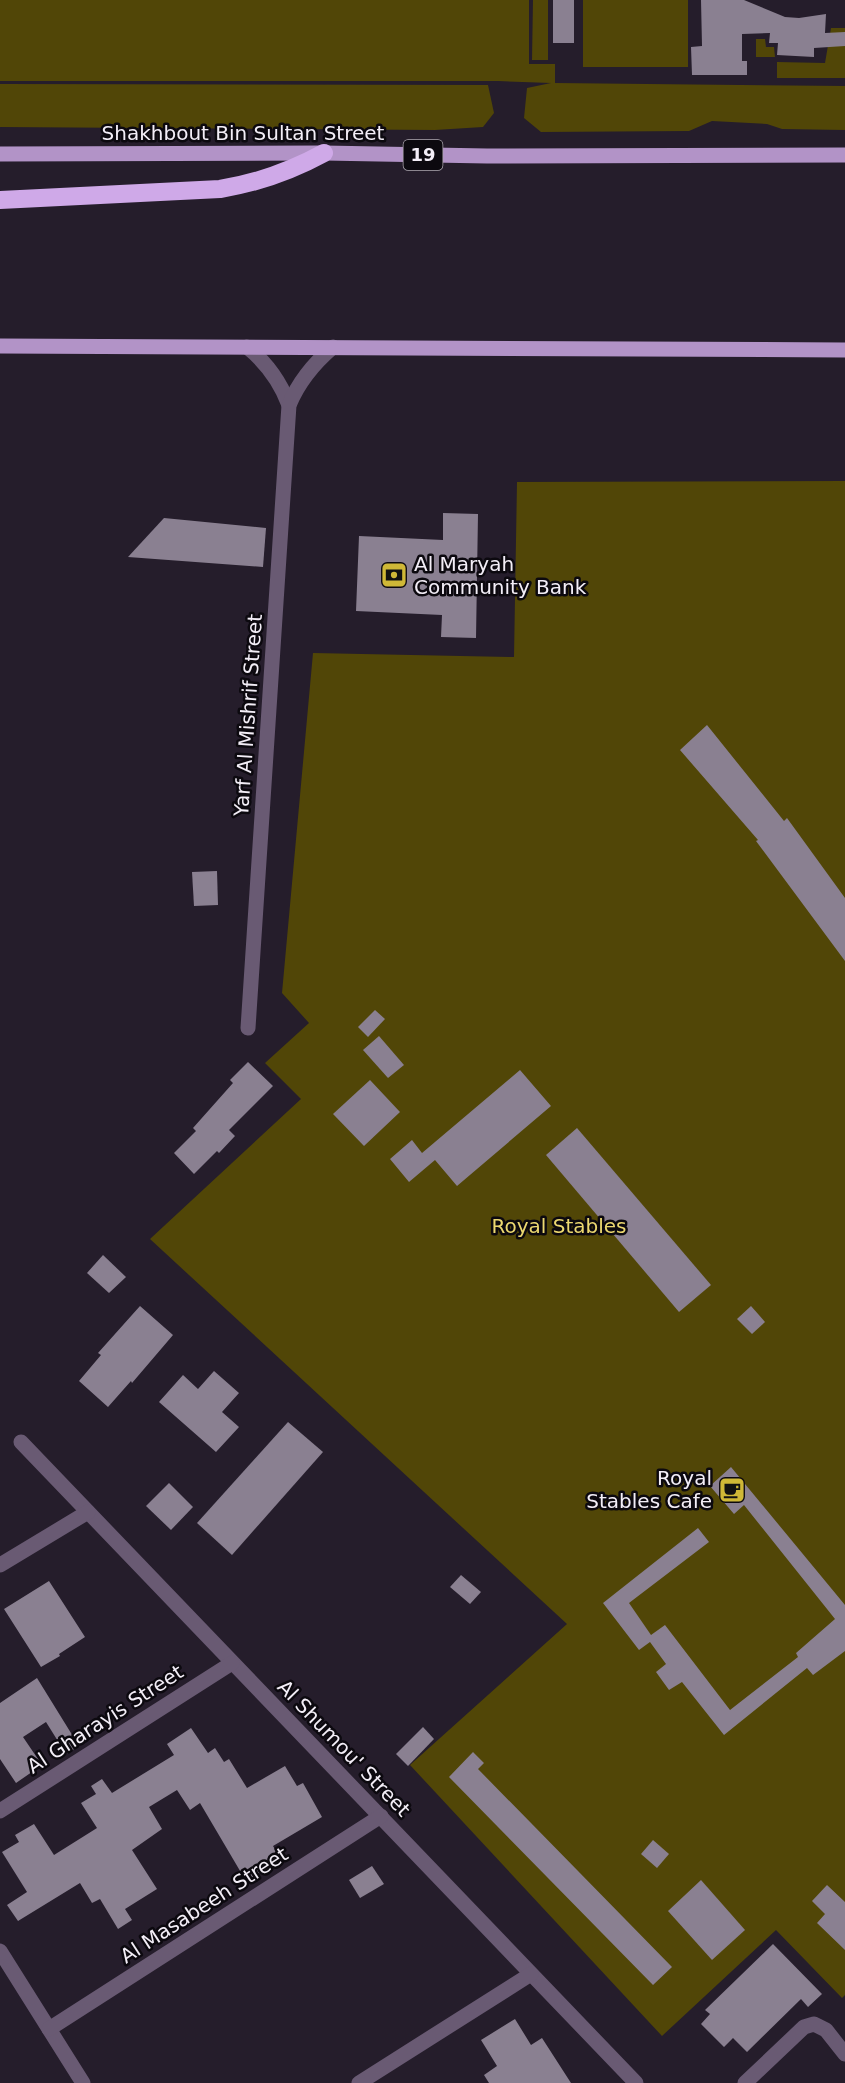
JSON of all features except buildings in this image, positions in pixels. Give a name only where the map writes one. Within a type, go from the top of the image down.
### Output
[{"type":"highway","points":[[0,200],[220,189],[284,172],[324,153]]},
{"type":"main road","name":"Shakhbout Bin Sultan Street","points":[[0,154],[845,155]]},
{"type":"main road","points":[[0,346],[845,350]]},
{"type":"street","name":"Yarf Al Mishrif Street","points":[[247,347],[277,378],[289,405]]},
{"type":"street","name":"Yarf Al Mishrif Street","points":[[248,1028],[289,405],[295,391],[311,367],[333,347]]},
{"type":"street","name":"Al Shumou' Street","points":[[21,1442],[636,2083]]},
{"type":"street","points":[[0,1565],[88,1512]]},
{"type":"street","name":"Al Gharayis Street","points":[[0,1810],[232,1663]]},
{"type":"street","name":"Al Masabeeh Street","points":[[49,2029],[381,1816]]},
{"type":"street","points":[[0,1952],[83,2083]]},
{"type":"street","points":[[359,2083],[531,1974]]},
{"type":"street","points":[[745,2083],[804,2026],[814,2024],[825,2030],[845,2054]]},
{"type":"green space","points":[[0,0],[529,0],[529,64],[555,64],[555,83],[845,86],[845,130],[782,129],[767,124],[712,121],[689,131],[541,132],[524,118],[527,88],[551,83],[498,81],[0,81]]},
{"type":"green space","points":[[533,0],[548,0],[548,60],[532,60]]},
{"type":"green space","points":[[583,0],[688,0],[688,67],[583,67]]},
{"type":"green space","points":[[831,28],[845,28],[845,78],[777,78],[777,62],[825,63]]},
{"type":"green space","points":[[756,39],[765,39],[766,47],[774,47],[775,57],[756,57]]},
{"type":"green space","points":[[0,84],[488,85],[494,113],[483,127],[435,130],[0,127]]},
{"type":"green space","name":"Royal Stables","points":[[845,481],[845,1995],[842,1998],[776,1930],[662,2036],[410,1765],[567,1624],[150,1239],[301,1099],[265,1063],[309,1023],[282,993],[313,653],[514,657],[517,482]]},
{"type":"place","name":"Al Maryah Community Bank","points":[[394,575]]},
{"type":"place","name":"Royal Stables Cafe","points":[[732,1490]]}]
